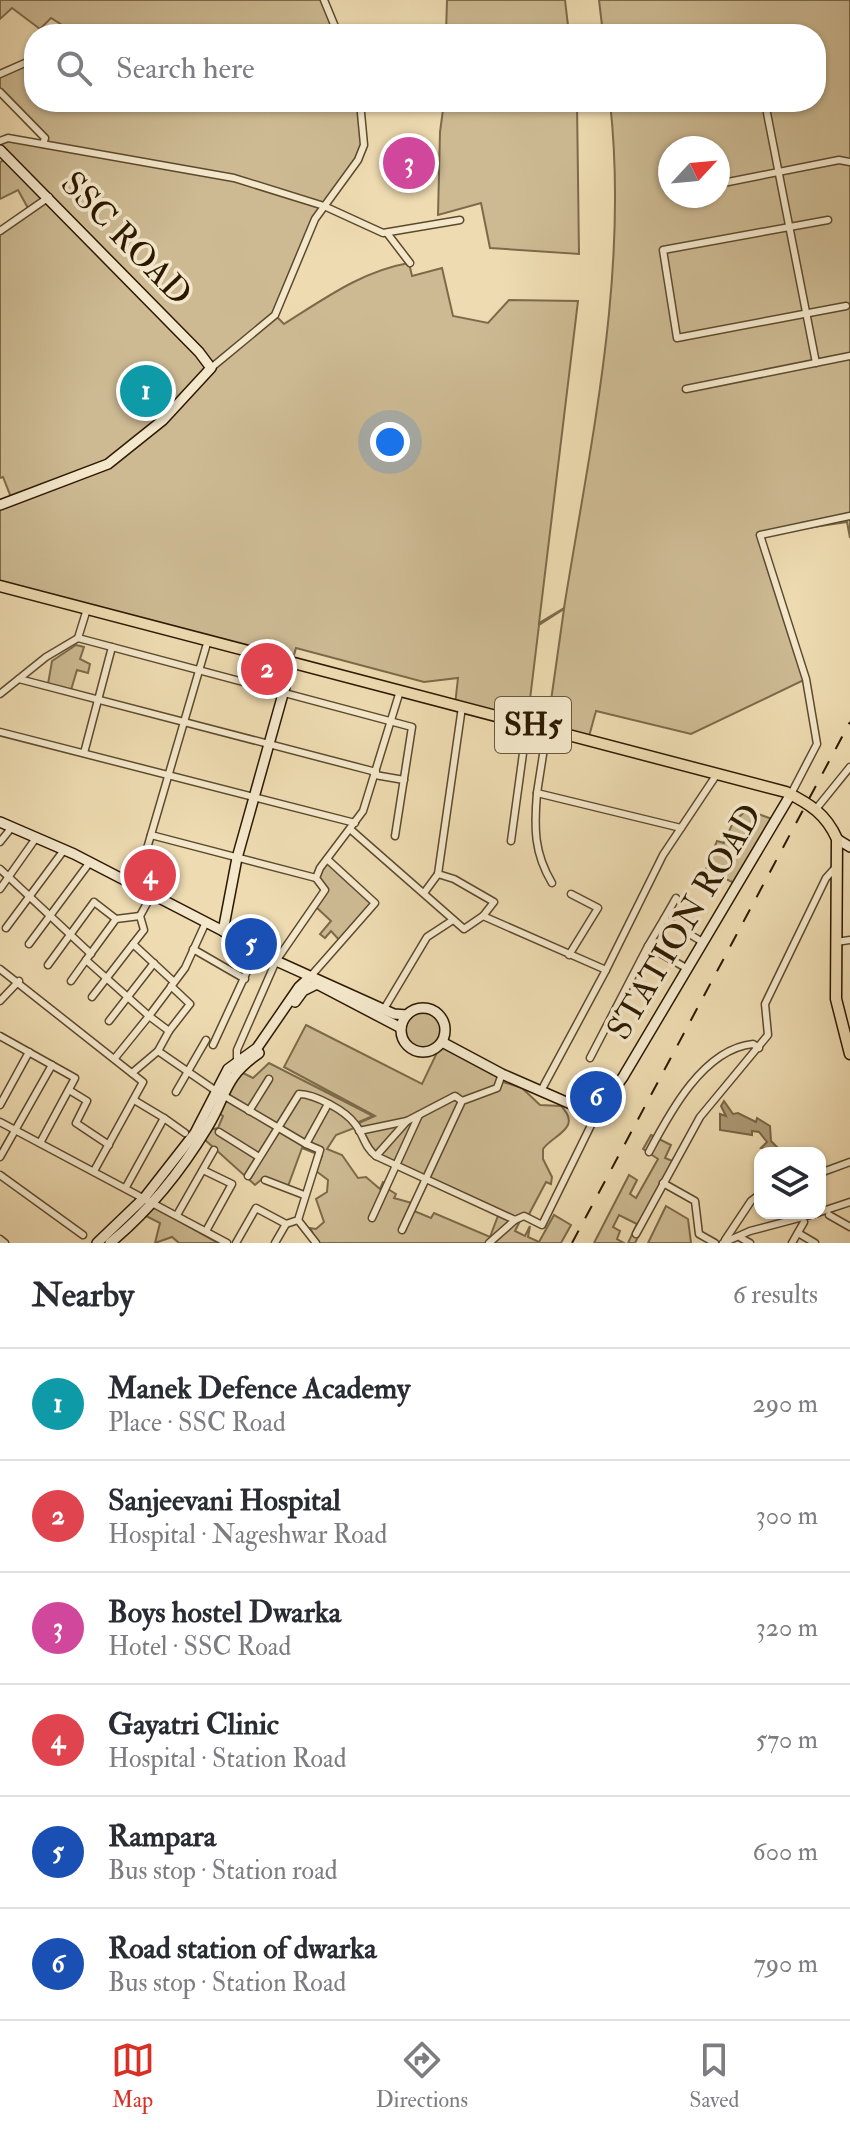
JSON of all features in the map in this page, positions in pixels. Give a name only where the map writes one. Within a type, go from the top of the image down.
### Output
[{"type":"main road","name":"SH5","points":[[0,586],[791,794],[816,809],[830,824],[837,839]]},
{"type":"main road","points":[[837,839],[836,999],[850,1054]]},
{"type":"street","points":[[324,0],[334,24]]},
{"type":"street","points":[[0,74],[24,63]]},
{"type":"street","points":[[0,92],[45,138],[43,144]]},
{"type":"street","points":[[0,505],[108,464],[163,420],[211,368],[275,315],[324,206],[358,160],[364,145],[361,112]]},
{"type":"street","points":[[767,113],[816,363]]},
{"type":"street","points":[[0,141],[8,138],[234,178],[324,206],[387,233],[410,263]]},
{"type":"street","name":"SSC ROAD","points":[[0,150],[49,197],[211,368]]},
{"type":"street","points":[[730,182],[839,160],[850,162]]},
{"type":"street","points":[[0,231],[49,197]]},
{"type":"street","points":[[387,233],[460,220]]},
{"type":"street","points":[[828,220],[663,250],[677,338],[846,306]]},
{"type":"street","points":[[686,389],[850,356]]},
{"type":"street","points":[[791,794],[817,744],[806,679],[760,535],[850,516]]},
{"type":"street","points":[[0,694],[78,638],[87,609]]},
{"type":"street","points":[[78,638],[412,727],[395,836]]},
{"type":"street","points":[[136,886],[208,640]]},
{"type":"street","points":[[84,753],[112,647]]},
{"type":"street","points":[[223,931],[237,858],[292,662]]},
{"type":"street","points":[[19,679],[185,720],[404,780]]},
{"type":"street","points":[[316,878],[363,811],[400,691]]},
{"type":"street","points":[[424,893],[438,874],[462,707]]},
{"type":"street","points":[[511,841],[527,724]]},
{"type":"street","points":[[547,729],[533,830],[539,861],[552,883]]},
{"type":"street","points":[[0,732],[253,797],[352,826],[464,929],[483,916],[494,902],[454,879],[438,874]]},
{"type":"street","points":[[816,809],[850,767]]},
{"type":"street","points":[[542,1089],[663,855],[717,774]]},
{"type":"street","points":[[537,793],[681,828]]},
{"type":"street","name":"STATION ROAD","points":[[593,1114],[623,1077],[791,794]]},
{"type":"street","points":[[0,822],[90,862],[401,1028]]},
{"type":"street","points":[[0,842],[12,827]]},
{"type":"street","points":[[110,1243],[202,1136],[219,1092],[237,1064],[276,961],[325,890],[316,878],[151,835]]},
{"type":"street","points":[[0,889],[36,838]]},
{"type":"street","points":[[837,839],[850,847]]},
{"type":"street","points":[[6,928],[64,850]]},
{"type":"street","points":[[237,1064],[269,1042],[303,991],[375,903],[327,859]]},
{"type":"street","points":[[29,944],[90,862]]},
{"type":"street","points":[[636,1234],[700,1117],[768,1035],[765,1004],[826,878],[836,867]]},
{"type":"street","points":[[0,869],[70,935],[107,978],[169,1031]]},
{"type":"street","points":[[92,997],[144,930],[140,916],[152,894]]},
{"type":"street","points":[[569,955],[598,908],[571,894]]},
{"type":"street","points":[[590,1058],[676,898]]},
{"type":"street","points":[[48,965],[94,902],[116,919],[140,916]]},
{"type":"street","points":[[483,916],[606,970]]},
{"type":"street","points":[[71,981],[116,919]]},
{"type":"street","points":[[664,919],[701,941]]},
{"type":"street","points":[[384,1009],[427,937],[453,920]]},
{"type":"street","points":[[115,1058],[173,984],[206,922]]},
{"type":"street","points":[[836,942],[850,940]]},
{"type":"street","points":[[132,1073],[158,1051],[190,1004],[133,944]]},
{"type":"street","points":[[648,946],[686,968]]},
{"type":"street","points":[[193,949],[245,979]]},
{"type":"street","points":[[213,1045],[245,979],[249,949]]},
{"type":"street","points":[[109,1021],[154,963]]},
{"type":"street","points":[[0,969],[143,1082],[94,1171]]},
{"type":"street","points":[[0,1001],[19,981]]},
{"type":"street","points":[[237,1064],[257,1048],[299,987],[314,981],[334,984],[384,1009],[407,1015]]},
{"type":"street","points":[[419,1008],[433,1011],[445,1028],[442,1042],[431,1051],[416,1051],[405,1042],[401,1028],[407,1015],[419,1008]]},
{"type":"street","points":[[0,1048],[2,1037],[75,1078],[40,1143]]},
{"type":"street","points":[[176,1092],[206,1040]]},
{"type":"street","points":[[442,1042],[502,1074],[593,1114],[542,1225],[524,1216],[489,1243]]},
{"type":"street","points":[[649,1152],[671,1110],[693,1080],[738,1048],[753,1044],[759,1048]]},
{"type":"street","points":[[158,1051],[249,1111],[320,1150],[298,1220]]},
{"type":"street","points":[[0,1105],[29,1052]]},
{"type":"street","points":[[0,1157],[52,1065]]},
{"type":"street","points":[[402,1230],[462,1101],[497,1088],[502,1074]]},
{"type":"street","points":[[249,1111],[269,1079]]},
{"type":"street","points":[[69,1090],[87,1101],[76,1123],[109,1145]]},
{"type":"street","points":[[248,1176],[299,1094],[328,1104],[353,1121],[365,1146],[376,1156],[515,1220]]},
{"type":"street","points":[[359,1131],[407,1121],[455,1096],[462,1101]]},
{"type":"street","points":[[134,1100],[185,1133]]},
{"type":"street","points":[[306,1144],[328,1104]]},
{"type":"street","points":[[372,1218],[419,1115]]},
{"type":"street","points":[[126,1187],[164,1118]]},
{"type":"street","points":[[376,1156],[407,1121]]},
{"type":"street","points":[[0,1122],[227,1243]]},
{"type":"street","points":[[219,1132],[259,1157]]},
{"type":"street","points":[[177,1215],[214,1150]]},
{"type":"street","points":[[826,1171],[850,1162]]},
{"type":"street","points":[[203,1170],[232,1184],[206,1231]]},
{"type":"street","points":[[0,1175],[83,1235]]},
{"type":"street","points":[[265,1180],[304,1195]]},
{"type":"street","points":[[663,1183],[695,1201],[699,1234],[715,1243]]},
{"type":"street","points":[[97,1243],[149,1199]]},
{"type":"street","points":[[723,1243],[754,1199]]},
{"type":"street","points":[[826,1211],[850,1202]]},
{"type":"street","points":[[236,1243],[256,1208],[286,1224]]},
{"type":"street","points":[[829,1215],[850,1227]]},
{"type":"street","points":[[723,1243],[750,1231],[796,1219]]},
{"type":"street","points":[[275,1243],[286,1224],[298,1220]]},
{"type":"street","points":[[298,1220],[316,1243]]},
{"type":"street","points":[[792,1243],[804,1222]]},
{"type":"street","points":[[798,1233],[815,1243]]},
{"type":"street","points":[[741,1238],[750,1243]]},
{"type":"street","points":[[0,1239],[5,1243]]},
{"type":"shaded area","points":[[0,0],[324,0],[334,24],[60,24],[51,18],[45,24],[33,24],[12,8],[0,19]]},
{"type":"shaded area","points":[[447,0],[565,0],[568,24],[446,24]]},
{"type":"shaded area","points":[[599,0],[850,0],[850,538],[847,522],[761,535],[806,679],[691,734],[596,711],[588,740],[547,729],[564,609],[539,625],[527,724],[455,705],[458,678],[424,682],[296,648],[292,662],[0,586],[0,505],[12,500],[3,477],[0,478],[0,231],[29,210],[18,190],[0,199],[0,162],[8,158],[0,149],[0,141],[8,138],[43,144],[45,138],[0,92],[0,74],[24,63],[24,112],[361,112],[364,134],[358,160],[324,206],[275,315],[284,324],[359,279],[409,263],[412,276],[442,268],[453,316],[488,323],[509,300],[578,301],[539,623],[564,608],[604,356],[615,229],[611,112],[826,112],[826,24],[602,24]]},
{"type":"shaded area","points":[[443,112],[577,112],[579,254],[490,248],[481,203],[438,215]]},
{"type":"shaded area","points":[[76,645],[84,647],[80,659],[90,664],[88,673],[77,670],[71,690],[48,684],[52,661]]},
{"type":"shaded area","points":[[747,810],[775,820],[736,884],[706,869],[717,841],[724,843],[733,822]]},
{"type":"shaded area","points":[[327,859],[375,903],[341,942],[331,931],[325,938],[320,934],[331,921],[314,905],[324,891],[316,878]]},
{"type":"shaded area","points":[[424,1012],[437,1017],[442,1030],[437,1043],[424,1048],[411,1043],[406,1030],[411,1017]]},
{"type":"shaded area","points":[[306,1025],[422,1084],[442,1042],[502,1074],[500,1081],[522,1088],[540,1105],[561,1106],[567,1114],[568,1126],[543,1149],[543,1159],[552,1177],[551,1184],[546,1182],[527,1218],[521,1219],[515,1231],[525,1236],[530,1226],[528,1237],[539,1242],[554,1215],[571,1225],[561,1243],[318,1243],[310,1228],[316,1229],[324,1222],[316,1199],[327,1192],[328,1180],[316,1171],[322,1156],[302,1148],[287,1189],[262,1179],[255,1185],[204,1139],[209,1130],[218,1128],[223,1116],[216,1111],[225,1091],[246,1068],[243,1073],[253,1078],[269,1063],[373,1116],[356,1123],[357,1127],[336,1135],[327,1149],[342,1155],[358,1178],[366,1177],[380,1189],[383,1182],[389,1185],[388,1189],[396,1194],[394,1198],[412,1203],[414,1211],[431,1218],[434,1213],[490,1237],[499,1213],[376,1156],[359,1123],[375,1116],[284,1067]]},
{"type":"shaded area","points":[[724,1101],[733,1114],[738,1113],[756,1122],[757,1118],[770,1126],[771,1141],[777,1147],[762,1147],[767,1142],[759,1132],[752,1131],[752,1135],[720,1130],[720,1114],[726,1116],[721,1106]]},
{"type":"shaded area","points":[[651,1135],[671,1145],[665,1158],[675,1162],[635,1243],[628,1243],[637,1224],[619,1215],[613,1227],[620,1231],[617,1239],[624,1243],[594,1243],[629,1175],[637,1180],[630,1194],[636,1198],[658,1159],[643,1149]]},
{"type":"shaded area","points":[[666,1206],[688,1219],[691,1243],[648,1243]]},
{"type":"shaded area","points":[[154,1207],[218,1243],[179,1243],[172,1237],[155,1243],[160,1223],[146,1216]]},
{"type":"railway","points":[[572,1243],[850,722]]},
{"type":"place","name":"Boys hostel Dwarka","points":[[409,163]]},
{"type":"place","name":"Manek Defence Academy","points":[[146,391]]},
{"type":"place","name":"Sanjeevani Hospital","points":[[267,669]]},
{"type":"place","name":"Gayatri Clinic","points":[[150,875]]},
{"type":"place","name":"Rampara","points":[[251,944]]},
{"type":"place","name":"Road station of dwarka","points":[[596,1097]]}]
